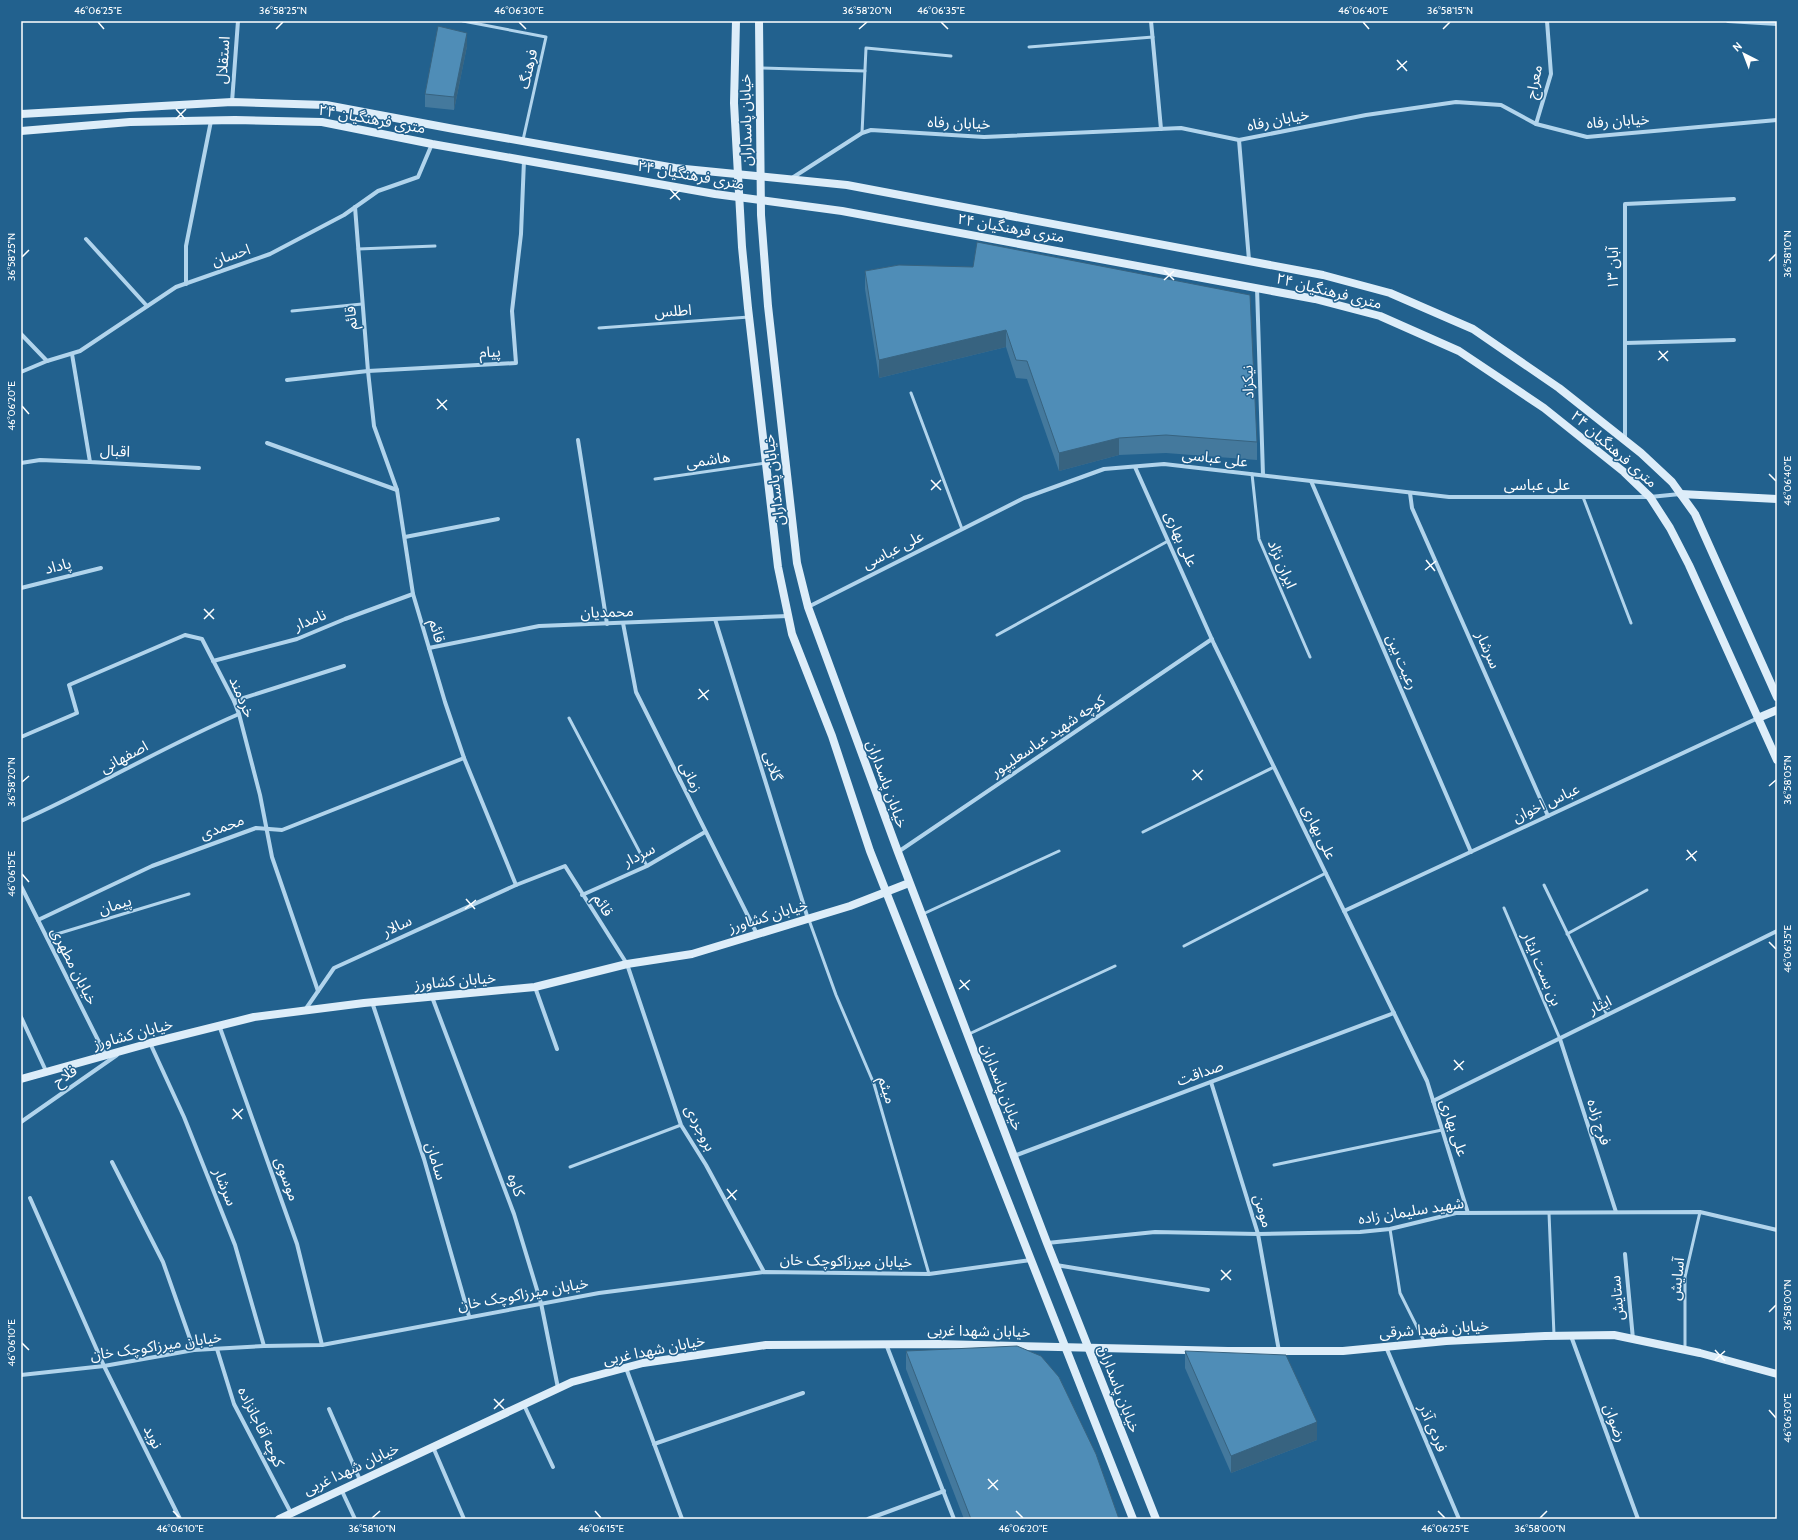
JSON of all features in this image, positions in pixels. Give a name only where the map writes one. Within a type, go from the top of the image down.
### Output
[{"type":"main road","name":"خیابان پاسداران","points":[[736,21],[734,103],[742,247],[765,463],[778,567],[792,634],[832,736],[870,851],[1065,1348]]},
{"type":"main road","name":"خیابان پاسداران","points":[[759,21],[761,201],[763,245],[772,344],[797,563],[808,607],[898,852],[1047,1243],[1156,1519]]},
{"type":"main road","name":"۲۴ متری فرهنگیان","points":[[21,114],[232,102],[326,105],[674,168],[847,185],[1323,274],[1390,293],[1473,330],[1559,388],[1625,441],[1672,482],[1695,514],[1777,697]]},
{"type":"main road","name":"۲۴ متری فرهنگیان","points":[[21,131],[130,122],[322,122],[432,144],[740,198],[842,211],[1315,299],[1380,316],[1459,351],[1544,408],[1624,472],[1650,497],[1670,528],[1689,565],[1777,760]]},
{"type":"main road","points":[[1681,494],[1777,499]]},
{"type":"main road","points":[[1758,718],[1777,710]]},
{"type":"main road","name":"خیابان کشاورز","points":[[21,1079],[150,1043],[254,1017],[372,1002],[534,987],[627,964],[692,954],[850,906],[910,883]]},
{"type":"main road","name":"خیابان شهدا شرقی","points":[[1088,1347],[1343,1351],[1425,1343],[1571,1335],[1614,1335],[1685,1349],[1777,1374]]},
{"type":"main road","name":"خیابان شهدا غربی","points":[[279,1519],[432,1446],[572,1382],[643,1363],[766,1345],[886,1344],[1065,1348],[1088,1347]]},
{"type":"main road","points":[[1065,1348],[1133,1519]]},
{"type":"street","name":"استقلال","points":[[232,102],[238,21]]},
{"type":"street","points":[[1151,21],[1161,129]]},
{"type":"street","name":"معراج","points":[[1536,124],[1551,74],[1548,21]]},
{"type":"street","points":[[1728,21],[1777,24]]},
{"type":"street","name":"خیابان رفاه","points":[[790,180],[862,133],[871,130],[984,137],[1181,128],[1239,140],[1366,115],[1456,102],[1501,105],[1536,124],[1587,138],[1777,120]]},
{"type":"street","points":[[186,284],[186,246],[211,121]]},
{"type":"street","points":[[1239,140],[1250,260]]},
{"type":"street","name":"احسان","points":[[21,372],[47,361],[80,351],[176,287],[270,254],[344,215],[378,191],[418,177],[432,144]]},
{"type":"street","name":"پیام","points":[[287,380],[368,371],[516,363],[512,311],[521,234],[524,160]]},
{"type":"street","name":"۱۳ آبان","points":[[1625,441],[1625,204],[1734,199]]},
{"type":"street","name":"قائم","points":[[355,208],[362,304],[374,426],[397,490],[413,594],[464,758],[516,885],[565,866],[627,964]]},
{"type":"street","points":[[86,239],[147,306]]},
{"type":"street","name":"نیکزاد","points":[[1257,288],[1263,475]]},
{"type":"street","points":[[21,334],[47,361]]},
{"type":"street","points":[[1625,343],[1734,340]]},
{"type":"street","name":"اقبال","points":[[72,354],[90,462],[199,468]]},
{"type":"street","points":[[578,440],[607,624]]},
{"type":"street","points":[[266,443],[397,490]]},
{"type":"street","points":[[21,463],[40,460],[90,462]]},
{"type":"street","name":"علی عباسی","points":[[808,607],[1024,498],[1104,469],[1164,464],[1449,497],[1650,497],[1681,494]]},
{"type":"street","name":"علی بهاری","points":[[1135,467],[1212,639],[1427,1081],[1468,1213]]},
{"type":"street","name":"رعیت بین","points":[[1311,481],[1471,852]]},
{"type":"street","name":"سرشار","points":[[1410,493],[1412,508],[1548,816]]},
{"type":"street","points":[[405,537],[498,519]]},
{"type":"street","name":"پاداد","points":[[21,588],[101,568]]},
{"type":"street","name":"نامدار","points":[[213,662],[297,640],[345,619],[413,594]]},
{"type":"street","name":"محمدیان","points":[[429,648],[539,626],[788,616]]},
{"type":"street","name":"گلابی","points":[[715,619],[808,919]]},
{"type":"street","name":"زمانی","points":[[623,623],[636,692],[705,832],[758,934]]},
{"type":"street","name":"خردمند","points":[[21,737],[77,713],[69,685],[185,635],[202,639],[234,701],[260,795],[272,857],[318,991]]},
{"type":"street","name":"کوچه شهید عباسعلیپور","points":[[898,852],[1212,639]]},
{"type":"street","points":[[234,701],[344,666]]},
{"type":"street","name":"اصفهانی","points":[[21,821],[68,800],[197,731],[238,714]]},
{"type":"street","name":"عباس اخوان","points":[[1344,911],[1758,718]]},
{"type":"street","name":"محمدی","points":[[38,920],[152,866],[256,828],[282,830],[464,758]]},
{"type":"street","name":"سردار","points":[[582,895],[648,866],[705,832]]},
{"type":"street","name":"سالار","points":[[304,1011],[334,968],[516,885]]},
{"type":"street","name":"خیابان مطهری","points":[[21,886],[106,1056]]},
{"type":"street","name":"ایثار","points":[[1433,1101],[1777,931]]},
{"type":"street","name":"بروجردی","points":[[627,964],[681,1125],[706,1165],[764,1272]]},
{"type":"street","points":[[534,987],[557,1049]]},
{"type":"street","name":"کاوه","points":[[432,997],[514,1214],[541,1303],[558,1388]]},
{"type":"street","name":"سامان","points":[[372,1002],[424,1159],[469,1316]]},
{"type":"street","name":"صداقت","points":[[1014,1156],[1394,1013]]},
{"type":"street","points":[[21,1017],[46,1071]]},
{"type":"street","name":"موسوی","points":[[219,1025],[298,1244],[322,1345]]},
{"type":"street","name":"فرج زاده","points":[[1560,1039],[1616,1212]]},
{"type":"street","name":"سرشار","points":[[150,1043],[184,1117],[235,1245],[264,1346]]},
{"type":"street","name":"فلاح","points":[[21,1122],[123,1051]]},
{"type":"street","name":"مومن","points":[[1211,1082],[1258,1234],[1278,1351]]},
{"type":"street","points":[[112,1162],[163,1262],[194,1350]]},
{"type":"street","name":"نوید","points":[[30,1198],[104,1366],[180,1519]]},
{"type":"street","name":"شهید سلیمان زاده","points":[[1047,1243],[1155,1232],[1258,1234],[1360,1232],[1390,1229],[1456,1213],[1700,1212],[1777,1230]]},
{"type":"street","name":"ستایش","points":[[1625,1254],[1633,1339]]},
{"type":"street","name":"خیابان میرزاکوچک خان","points":[[21,1375],[104,1366],[194,1350],[264,1346],[322,1345],[599,1292],[764,1272],[929,1274],[1031,1260]]},
{"type":"street","points":[[1056,1265],[1208,1290]]},
{"type":"street","name":"رضوان","points":[[1571,1335],[1638,1519]]},
{"type":"street","points":[[886,1344],[954,1519]]},
{"type":"street","name":"فردی آذر","points":[[1386,1347],[1459,1519]]},
{"type":"street","name":"کوچه آقاجانزاده","points":[[217,1349],[234,1404],[291,1514]]},
{"type":"street","points":[[626,1368],[682,1519]]},
{"type":"street","points":[[654,1444],[803,1392]]},
{"type":"street","points":[[523,1404],[553,1467]]},
{"type":"street","points":[[328,1409],[360,1480]]},
{"type":"street","points":[[432,1446],[464,1519]]},
{"type":"street","points":[[341,1489],[355,1519]]},
{"type":"street","points":[[868,1519],[944,1491]]},
{"type":"lane","name":"فرهنگ","points":[[463,21],[546,37],[522,141]]},
{"type":"lane","points":[[1029,47],[1152,37]]},
{"type":"lane","points":[[862,133],[866,48],[951,56]]},
{"type":"lane","points":[[760,68],[865,71]]},
{"type":"lane","points":[[358,249],[435,246]]},
{"type":"lane","points":[[292,311],[362,304]]},
{"type":"lane","name":"اطلس","points":[[599,328],[749,317]]},
{"type":"lane","points":[[911,393],[962,529]]},
{"type":"lane","name":"هاشمی","points":[[655,479],[765,463]]},
{"type":"lane","name":"ایران نژاد","points":[[1252,474],[1259,539],[1310,657]]},
{"type":"lane","points":[[1583,497],[1630,623]]},
{"type":"lane","points":[[996,635],[1168,541]]},
{"type":"lane","points":[[568,718],[648,866]]},
{"type":"lane","points":[[1143,832],[1274,767]]},
{"type":"lane","points":[[922,915],[1059,851]]},
{"type":"lane","points":[[1184,946],[1326,873]]},
{"type":"lane","points":[[1544,885],[1607,1015]]},
{"type":"lane","points":[[1568,934],[1648,890]]},
{"type":"lane","name":"پیمان","points":[[47,937],[189,894]]},
{"type":"lane","name":"بن بست ایثار","points":[[1504,908],[1560,1039]]},
{"type":"lane","name":"میثم","points":[[808,919],[836,995],[874,1084],[929,1274]]},
{"type":"lane","points":[[968,1035],[1116,966]]},
{"type":"lane","points":[[570,1166],[681,1125]]},
{"type":"lane","points":[[1274,1165],[1442,1130]]},
{"type":"lane","name":"آسایش","points":[[1685,1349],[1685,1277],[1700,1212]]},
{"type":"lane","points":[[1549,1213],[1554,1336]]},
{"type":"lane","points":[[1390,1229],[1400,1293],[1425,1343]]},
{"type":"building","points":[[438,26],[467,33],[454,97],[425,94]]},
{"type":"building","points":[[977,242],[1250,295],[1257,442],[1166,435],[1119,438],[1059,453],[1027,361],[1016,360],[1006,330],[879,360],[865,271],[899,265],[973,267]]},
{"type":"building","points":[[1017,1346],[1041,1356],[1059,1377],[1096,1454],[1119,1519],[971,1519],[906,1351]]},
{"type":"building","points":[[1185,1351],[1286,1355],[1317,1422],[1231,1456]]}]
